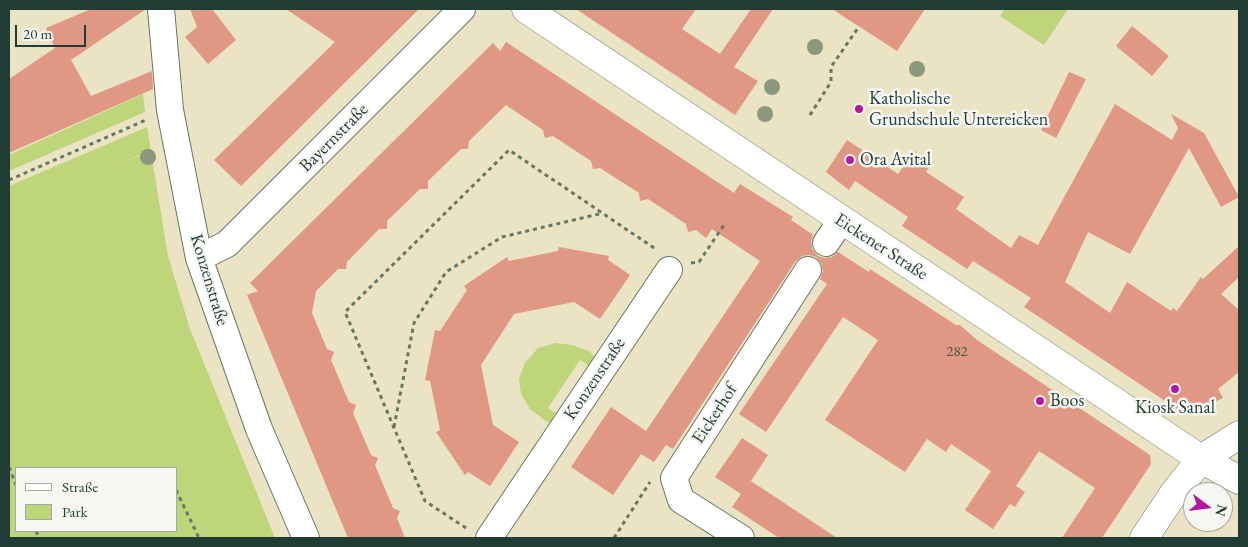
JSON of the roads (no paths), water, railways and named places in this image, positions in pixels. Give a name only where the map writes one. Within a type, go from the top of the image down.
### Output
[{"type":"street","name":"Konzenstraße","points":[[161,9],[170,110],[199,258],[259,429],[306,538]]},
{"type":"street","name":"Bayernstraße","points":[[199,258],[227,244],[462,9]]},
{"type":"street","name":"Eickener Straße","points":[[526,9],[1201,459],[1239,480]]},
{"type":"street","points":[[826,243],[842,221]]},
{"type":"street","name":"Konzenstraße","points":[[481,536],[674,267]]},
{"type":"street","name":"Eickerhof","points":[[741,538],[681,500],[674,478],[808,270]]},
{"type":"street","points":[[1144,538],[1174,493],[1201,459],[1239,435]]},
{"type":"place","name":"Katholische Grundschule Untereicken","points":[[859,109]]},
{"type":"place","name":"Ora Avital","points":[[850,160]]},
{"type":"place","name":"Kiosk Sanal","points":[[1175,389]]},
{"type":"place","name":"Boos","points":[[1040,401]]}]
